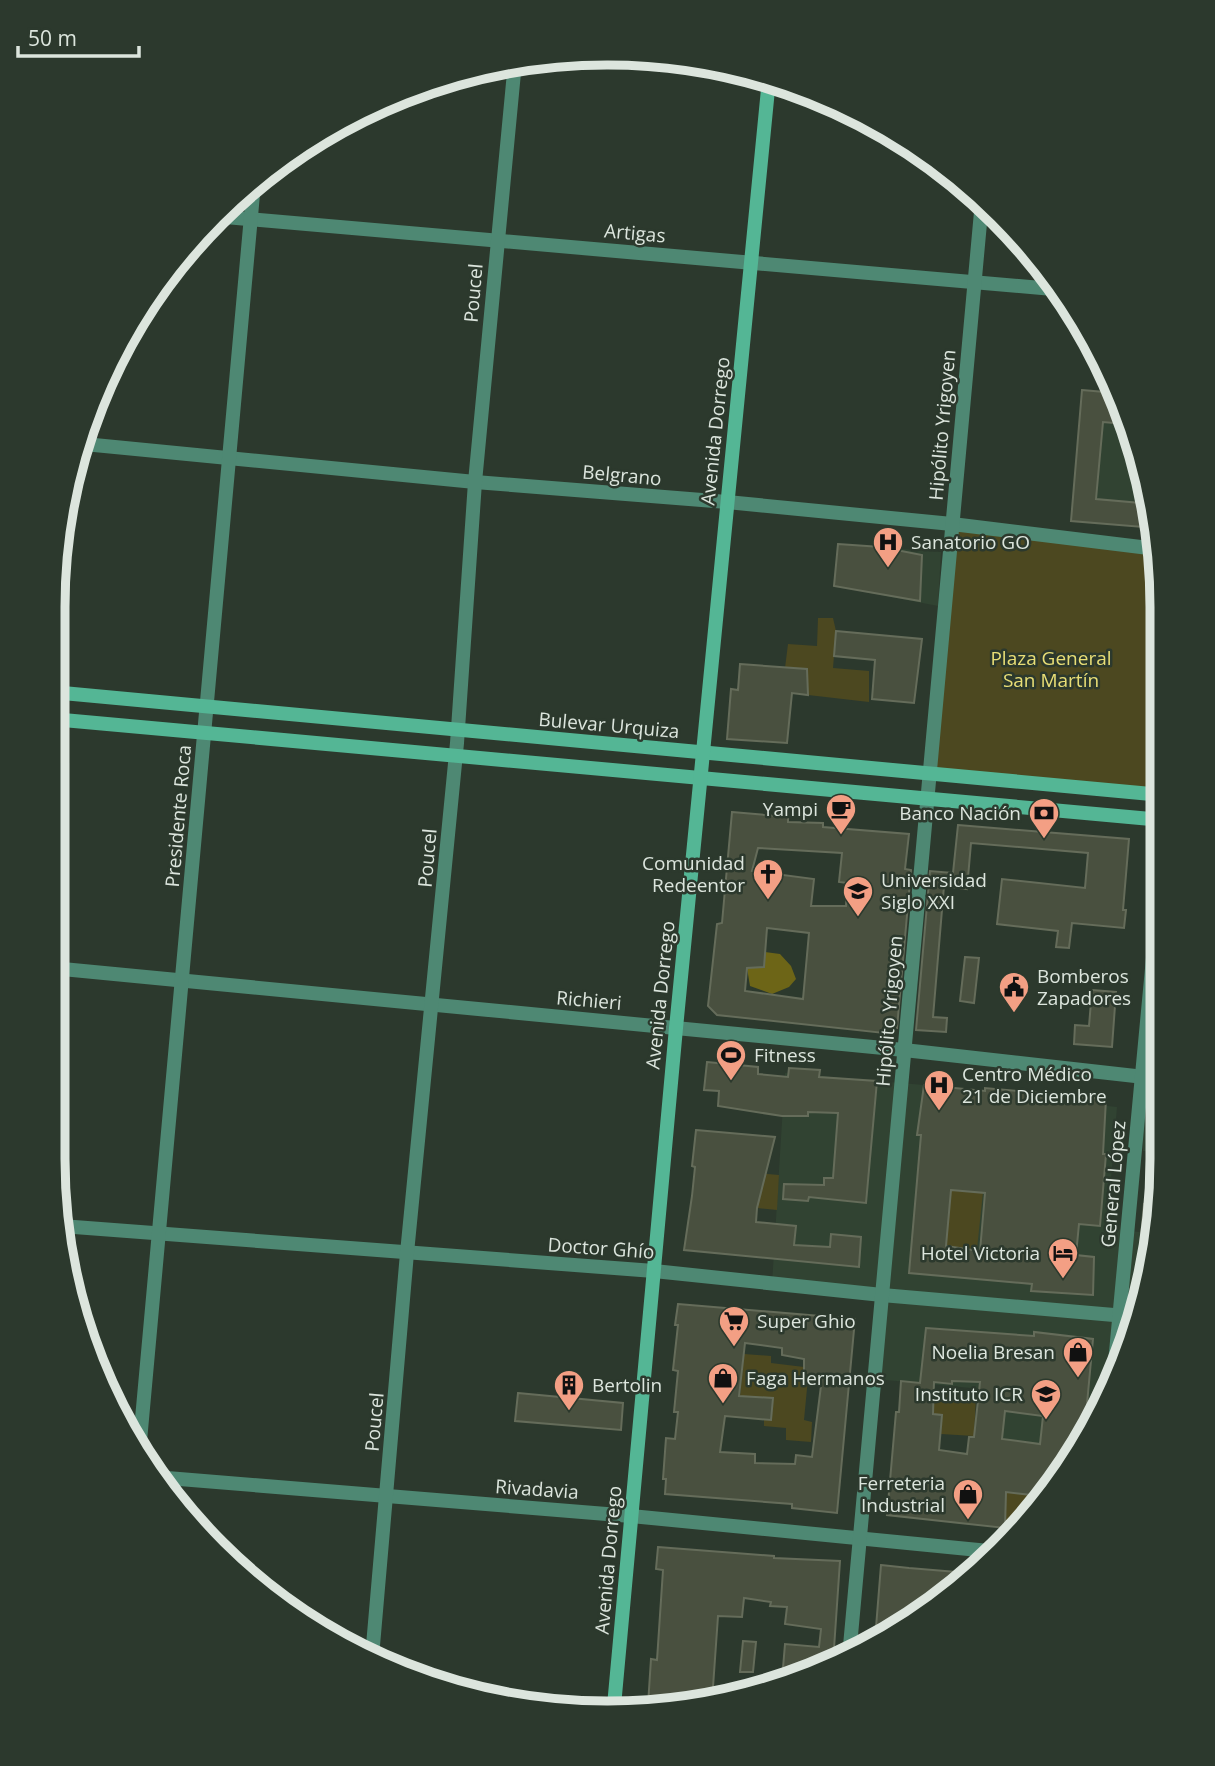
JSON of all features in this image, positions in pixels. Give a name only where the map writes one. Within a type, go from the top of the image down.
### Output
[{"type":"main road","name":"Avenida Dorrego","points":[[614,1701],[676,1028],[768,89]]},
{"type":"main road","name":"Bulevar Urquiza","points":[[65,693],[1150,794]]},
{"type":"main road","points":[[65,720],[1150,819]]},
{"type":"street","name":"Poucel","points":[[373,1648],[407,1253],[456,756],[475,482],[514,73]]},
{"type":"street","name":"Presidente Roca","points":[[141,1436],[253,197]]},
{"type":"street","name":"Hipólito Yrigoyen","points":[[850,1644],[981,214]]},
{"type":"street","name":"Artigas","points":[[230,218],[1046,288]]},
{"type":"street","name":"Belgrano","points":[[90,445],[953,524],[1147,548]]},
{"type":"street","name":"Richieri","points":[[65,969],[904,1049],[1150,1077]]},
{"type":"street","name":"General López","points":[[1116,1346],[1150,1001]]},
{"type":"street","name":"Doctor Ghío","points":[[69,1227],[654,1272],[1126,1316]]},
{"type":"street","name":"Rivadavia","points":[[169,1478],[631,1516],[982,1550]]},
{"type":"shaded area","points":[[1082,390],[1105,392],[1132,467],[1144,527],[1071,521]]},
{"type":"shaded area","name":"Sanatorio GO","points":[[838,544],[941,552],[938,606],[834,586]]},
{"type":"shaded area","points":[[765,952],[780,954],[791,966],[796,979],[789,987],[772,994],[750,986],[747,968],[764,967]]},
{"type":"shaded area","points":[[1150,997],[1150,1151],[1143,1151],[1143,1076]]},
{"type":"shaded area","points":[[785,1073],[924,1085],[1117,1107],[1107,1228],[1145,1233],[1132,1299],[1109,1366],[1078,1430],[1038,1489],[1003,1529],[1010,1441],[1002,1440],[1004,1411],[1014,1392],[875,1379],[882,1295],[772,1284]]},
{"type":"green space","name":"Plaza General San Martín","points":[[952,524],[1147,548],[1150,608],[1150,794],[929,774]]},
{"type":"green space","points":[[818,618],[833,618],[836,631],[833,668],[869,671],[869,702],[808,695],[807,670],[785,668],[788,644],[817,646]]},
{"type":"green space","points":[[735,1171],[779,1175],[777,1210],[757,1208],[760,1194]]},
{"type":"green space","points":[[943,1189],[983,1192],[977,1249],[946,1246],[950,1205]]},
{"type":"green space","points":[[744,1354],[771,1356],[771,1363],[804,1367],[804,1377],[808,1378],[804,1420],[812,1422],[811,1442],[786,1440],[786,1428],[764,1426],[764,1419],[772,1419],[772,1398],[740,1396]]},
{"type":"green space","points":[[934,1392],[976,1397],[974,1436],[941,1434],[942,1415],[909,1413],[933,1407]]},
{"type":"green space","points":[[1006,1492],[1031,1495],[1031,1498],[1005,1527]]},
{"type":"building","points":[[1082,390],[1105,392],[1117,423],[1103,422],[1096,499],[1140,503],[1144,527],[1071,521]]},
{"type":"building","name":"Sanatorio GO","points":[[838,544],[881,547],[922,555],[920,601],[834,586]]},
{"type":"building","points":[[836,631],[922,639],[914,703],[872,699],[875,660],[834,656]]},
{"type":"building","points":[[740,664],[807,669],[808,695],[792,693],[787,743],[727,739],[731,689],[738,690]]},
{"type":"building","points":[[732,812],[788,817],[788,822],[823,823],[823,827],[909,834],[905,869],[911,870],[897,1028],[893,1028],[893,1034],[717,1015],[708,1006],[717,924],[722,923]],"holes":[[[758,848],[842,853],[839,882],[847,883],[846,906],[811,906],[814,879],[752,871]],[[767,928],[809,933],[803,999],[745,991],[747,968],[764,967]]]},
{"type":"building","points":[[958,825],[1129,839],[1124,928],[1072,923],[1069,948],[1056,947],[1058,931],[997,924],[1002,879],[1085,888],[1088,853],[971,843],[967,889],[944,886],[933,1017],[947,1018],[946,1032],[916,1030],[930,871],[953,873]]},
{"type":"building","points":[[965,957],[979,958],[974,1003],[960,1001]]},
{"type":"building","points":[[1092,990],[1116,992],[1112,1047],[1074,1044],[1075,1025],[1089,1026]]},
{"type":"building","points":[[707,1062],[758,1067],[758,1074],[788,1077],[789,1068],[820,1070],[819,1077],[877,1081],[866,1203],[809,1197],[808,1201],[783,1199],[784,1184],[824,1185],[824,1178],[833,1178],[838,1113],[808,1112],[808,1116],[782,1116],[718,1106],[719,1091],[704,1090]]},
{"type":"building","points":[[924,1085],[1106,1099],[1103,1154],[1106,1154],[1100,1226],[1079,1224],[1076,1255],[1094,1257],[1093,1295],[1031,1291],[1032,1284],[909,1273],[921,1135],[917,1135]],"holes":[[[951,1190],[985,1193],[980,1251],[946,1246]]]},
{"type":"building","points":[[696,1130],[775,1137],[756,1222],[796,1226],[794,1245],[830,1247],[831,1234],[861,1237],[859,1267],[684,1250],[695,1167],[692,1166]]},
{"type":"building","points":[[1144,1204],[1148,1205],[1146,1229],[1137,1275]]},
{"type":"building","points":[[678,1304],[855,1319],[837,1513],[792,1508],[792,1504],[665,1494],[666,1479],[663,1479],[666,1438],[675,1439],[678,1412],[674,1412],[678,1371],[673,1370],[678,1325],[675,1325]],"holes":[[[745,1343],[782,1348],[782,1355],[804,1359],[804,1377],[822,1378],[812,1457],[796,1455],[795,1464],[755,1463],[755,1454],[720,1452],[725,1416],[771,1420],[773,1398],[739,1396]]]},
{"type":"building","points":[[926,1328],[1034,1336],[1034,1332],[1093,1339],[1087,1404],[1090,1404],[1090,1407],[1059,1460],[1031,1498],[1031,1495],[1006,1492],[1005,1528],[887,1515],[901,1381],[920,1383]],"holes":[[[934,1382],[980,1382],[974,1437],[969,1437],[967,1454],[939,1450],[942,1415],[933,1414]],[[1005,1411],[1043,1416],[1040,1444],[1002,1439]]]},
{"type":"building","name":"Bertolin","points":[[518,1393],[623,1403],[621,1430],[515,1421]]},
{"type":"building","points":[[658,1547],[840,1561],[834,1651],[783,1672],[785,1644],[819,1647],[821,1629],[785,1624],[787,1607],[770,1606],[771,1602],[744,1598],[742,1617],[718,1616],[713,1687],[725,1688],[648,1700],[651,1659],[657,1660],[663,1570],[656,1569]]},
{"type":"building","points":[[881,1565],[959,1572],[909,1610],[876,1631]]},
{"type":"building","points":[[743,1641],[756,1642],[753,1672],[740,1672]]},
{"type":"place","name":"Sanatorio GO","points":[[888,569]]},
{"type":"place","name":"Yampi","points":[[841,836]]},
{"type":"place","name":"Banco Nación","points":[[1044,840]]},
{"type":"place","name":"Comunidad Redeentor","points":[[768,901]]},
{"type":"place","name":"Universidad Siglo XXI","points":[[858,918]]},
{"type":"place","name":"Bomberos Zapadores","points":[[1014,1014]]},
{"type":"place","name":"Fitness","points":[[731,1082]]},
{"type":"place","name":"Centro Médico 21 de Diciembre","points":[[939,1112]]},
{"type":"place","name":"Hotel Victoria","points":[[1063,1280]]},
{"type":"place","name":"Super Ghio","points":[[734,1348]]},
{"type":"place","name":"Noelia Bresan","points":[[1078,1379]]},
{"type":"place","name":"Faga Hermanos","points":[[723,1405]]},
{"type":"place","name":"Bertolin","points":[[569,1412]]},
{"type":"place","name":"Instituto ICR","points":[[1046,1421]]},
{"type":"place","name":"Ferreteria Industrial","points":[[968,1521]]}]
